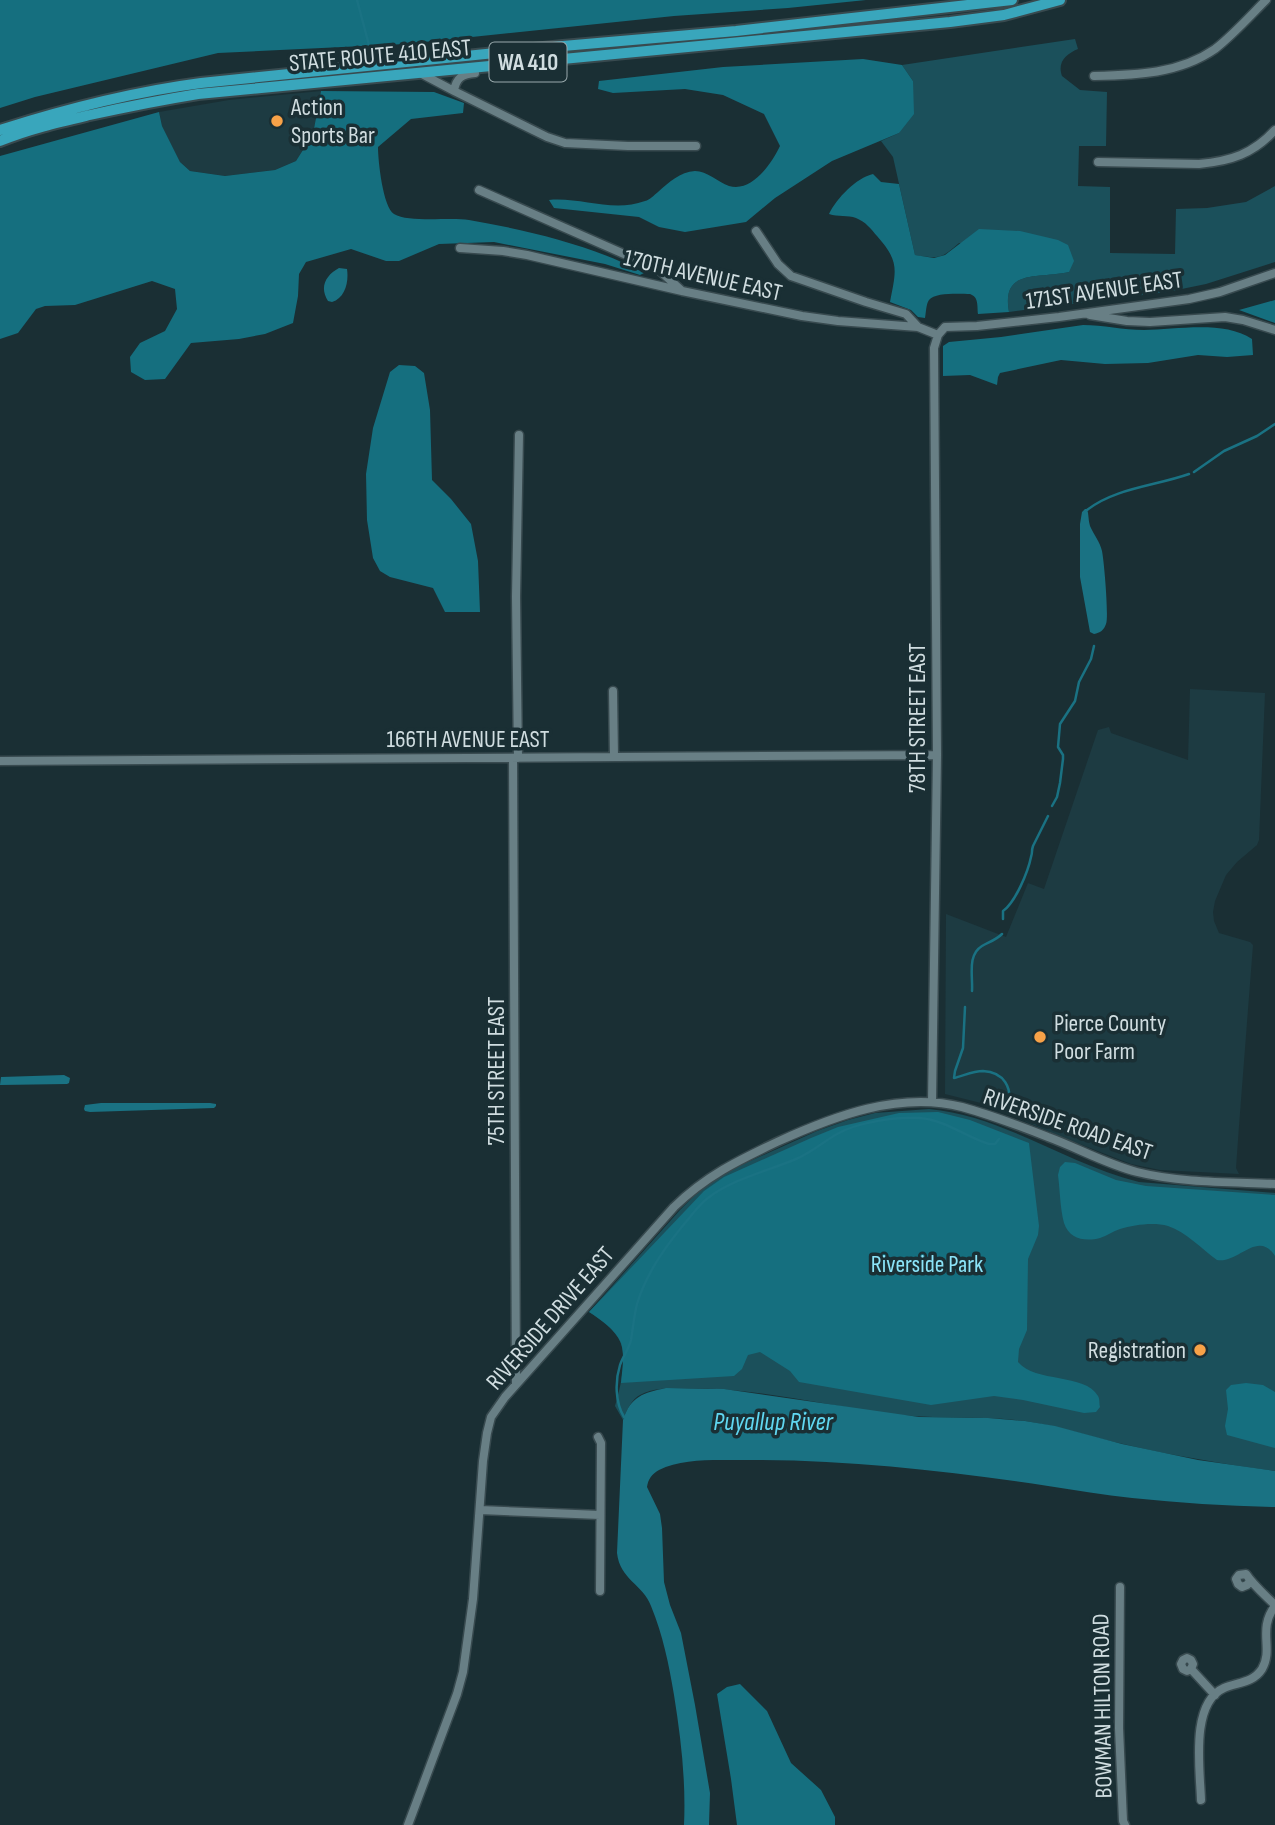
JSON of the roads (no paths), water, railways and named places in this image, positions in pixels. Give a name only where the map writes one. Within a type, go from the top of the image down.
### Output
[{"type":"highway","name":"STATE ROUTE 410 EAST","points":[[0,130],[102,100],[201,83],[736,31],[1012,0]]},
{"type":"highway","name":"STATE ROUTE 410 EAST","points":[[0,141],[68,120],[152,101],[198,94],[989,18],[1060,0]]},
{"type":"street","points":[[1094,76],[1150,74],[1200,57],[1220,44],[1266,0]]},
{"type":"street","points":[[454,91],[458,79],[464,74],[489,71],[503,65]]},
{"type":"street","points":[[420,73],[557,141],[616,146],[696,146]]},
{"type":"street","points":[[1098,162],[1213,162],[1242,155],[1256,148],[1275,130]]},
{"type":"street","points":[[479,190],[658,269],[682,291]]},
{"type":"street","points":[[756,231],[778,264],[791,276],[906,314],[918,327]]},
{"type":"street","name":"170TH AVENUE EAST","points":[[460,248],[527,255],[682,291],[821,319],[918,327],[938,335]]},
{"type":"street","name":"171ST AVENUE EAST","points":[[938,335],[945,327],[1084,314],[1189,299],[1220,292],[1275,273]]},
{"type":"street","points":[[1084,314],[1150,322],[1225,317],[1275,330]]},
{"type":"street","name":"78TH STREET EAST","points":[[932,1102],[937,755],[934,348],[938,335]]},
{"type":"street","name":"75TH STREET EAST","points":[[516,1384],[516,597],[519,435]]},
{"type":"street","points":[[613,691],[614,757]]},
{"type":"street","name":"166TH AVENUE EAST","points":[[0,761],[937,755]]},
{"type":"street","name":"RIVERSIDE ROAD EAST","points":[[932,1102],[960,1107],[1001,1120],[1139,1172],[1206,1181],[1275,1184]]},
{"type":"street","name":"RIVERSIDE DRIVE EAST","points":[[408,1825],[457,1695],[471,1619],[482,1461],[488,1424],[505,1397],[674,1207],[705,1180],[747,1157],[844,1115],[875,1107],[932,1102]]},
{"type":"street","points":[[598,1437],[601,1443],[600,1591]]},
{"type":"street","points":[[480,1510],[600,1515]]},
{"type":"street","points":[[1201,1800],[1200,1731],[1204,1713],[1215,1695],[1252,1679],[1265,1660],[1267,1620],[1275,1606],[1250,1581]]},
{"type":"street","name":"BOWMAN HILTON ROAD","points":[[1120,1587],[1119,1728],[1125,1825]]},
{"type":"street","points":[[1191,1669],[1215,1695]]},
{"type":"water","points":[[339,268],[347,269],[345,289],[336,300],[328,301],[324,291],[325,282]]},
{"type":"water","points":[[1085,509],[1102,551],[1106,589],[1106,624],[1101,631],[1094,634],[1090,632],[1080,577],[1080,524]]},
{"type":"water","points":[[64,1075],[70,1078],[67,1084],[0,1085],[1,1077]]},
{"type":"water","points":[[210,1103],[216,1106],[90,1112],[84,1109],[85,1105]]},
{"type":"water","name":"Puyallup River","points":[[666,1388],[724,1389],[919,1417],[988,1418],[1055,1426],[1198,1460],[1275,1471],[1275,1507],[1132,1498],[972,1475],[857,1464],[710,1460],[678,1463],[659,1470],[651,1477],[647,1487],[660,1514],[664,1582],[681,1633],[710,1793],[709,1825],[684,1825],[681,1744],[665,1650],[647,1599],[622,1570],[617,1553],[623,1420],[630,1406],[639,1397]]},
{"type":"waterway","points":[[357,0],[369,45]]},
{"type":"waterway","points":[[1194,472],[1224,451],[1257,436],[1275,424]]},
{"type":"waterway","points":[[1087,510],[1123,492],[1189,474]]},
{"type":"waterway","points":[[1052,806],[1057,797],[1063,759],[1058,747],[1060,724],[1075,701],[1079,682],[1091,659],[1094,646]]},
{"type":"waterway","points":[[1003,919],[1003,911],[1020,887],[1033,846],[1048,816]]},
{"type":"waterway","points":[[972,991],[974,955],[982,946],[1002,934]]},
{"type":"waterway","points":[[965,1007],[963,1048],[954,1078],[979,1071],[996,1074],[1008,1088],[1008,1107]]},
{"type":"waterway","points":[[624,1417],[617,1398],[617,1378],[631,1340],[641,1292],[666,1247],[708,1198],[739,1180],[801,1157],[846,1130],[877,1121],[899,1118],[929,1119],[989,1144],[995,1144],[999,1139]]},
{"type":"place","name":"Action Sports Bar","points":[[277,121]]},
{"type":"place","name":"Pierce County Poor Farm","points":[[1040,1037]]},
{"type":"place","name":"Registration","points":[[1200,1350]]},
{"type":"park label","name":"Riverside Park","points":[[927,1264]]}]
